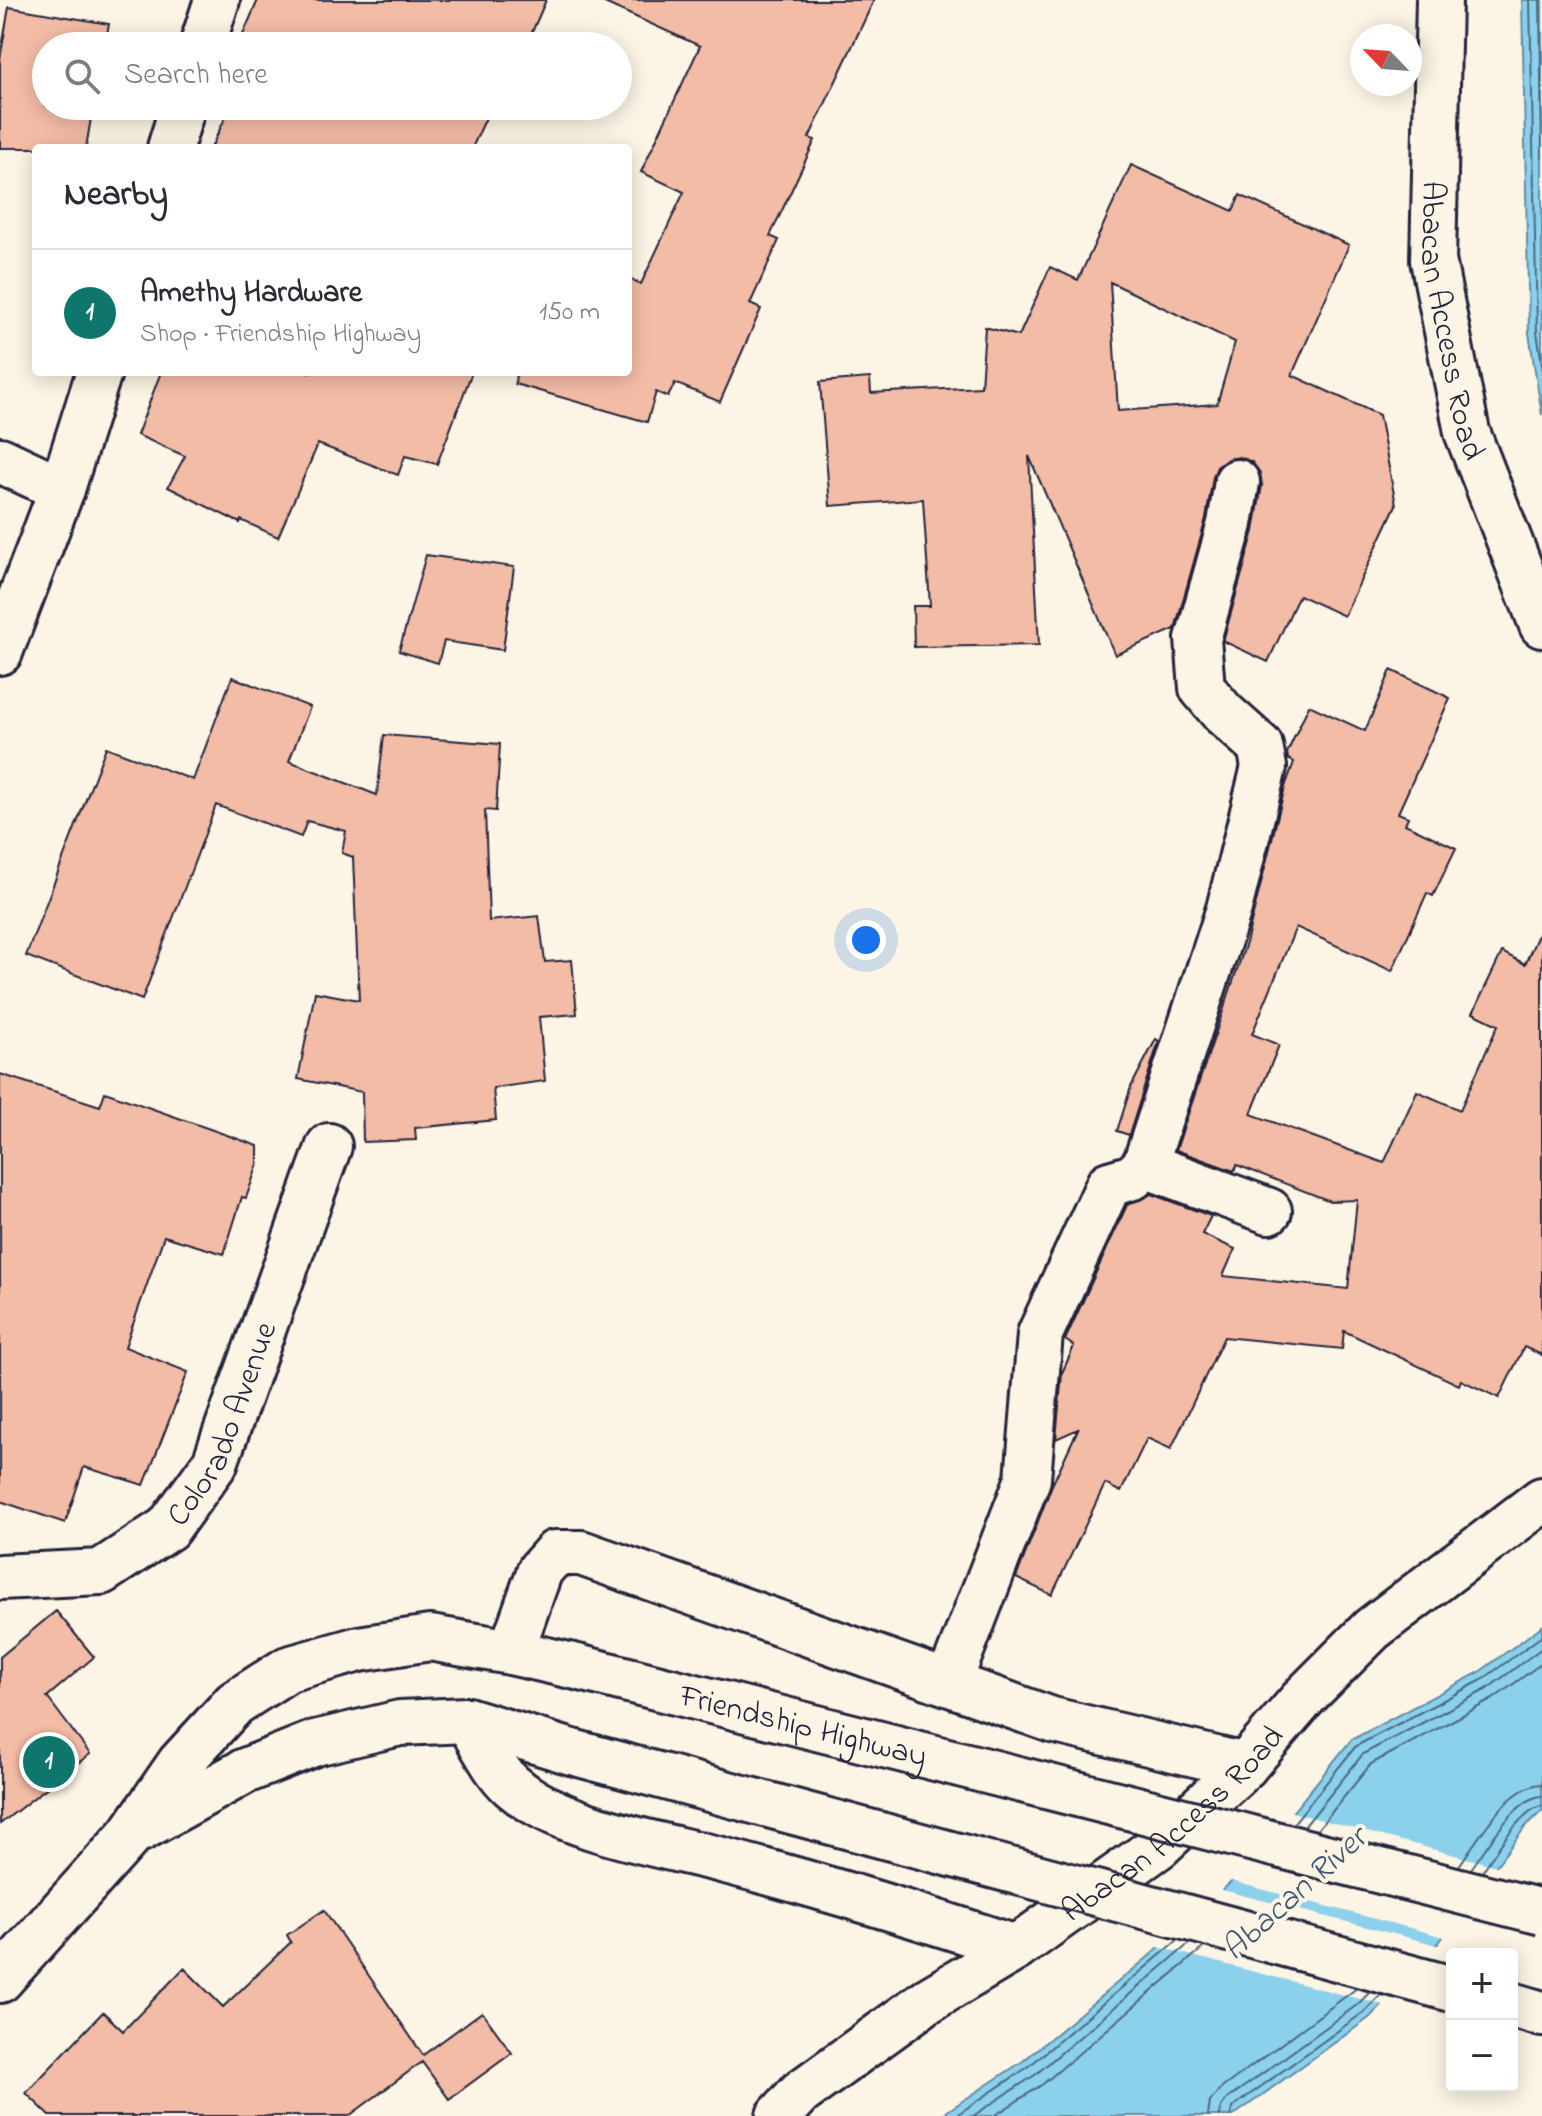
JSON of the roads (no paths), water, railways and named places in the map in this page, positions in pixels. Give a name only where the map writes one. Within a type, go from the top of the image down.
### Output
[{"type":"street","points":[[207,32],[217,0]]},
{"type":"street","name":"Abacan Access Road","points":[[1439,0],[1433,260],[1467,432],[1542,625]]},
{"type":"street","points":[[171,144],[179,120]]},
{"type":"street","points":[[0,652],[62,489],[98,376]]},
{"type":"street","points":[[0,460],[62,489]]},
{"type":"street","points":[[949,1682],[1028,1479],[1040,1334],[1109,1184],[1133,1177],[1145,1165],[1229,909],[1264,767],[1260,746],[1223,713],[1202,688],[1198,639],[1230,524],[1237,482]]},
{"type":"street","name":"Colorado Avenue","points":[[0,1577],[101,1572],[168,1528],[215,1463],[329,1146]]},
{"type":"street","points":[[1145,1165],[1269,1211]]},
{"type":"street","name":"Abacan Access Road","points":[[779,2116],[800,2093],[927,2001],[1016,1948],[1159,1846],[1245,1766],[1306,1695],[1372,1629],[1542,1500]]},
{"type":"street","points":[[511,1652],[540,1570],[555,1553],[581,1553],[1052,1720],[1245,1766]]},
{"type":"street","name":"Friendship Highway","points":[[0,1980],[131,1834],[180,1763],[235,1703],[288,1669],[359,1649],[430,1638],[577,1667],[1542,1912]]},
{"type":"street","points":[[467,1720],[511,1785],[543,1806],[588,1825],[870,1901],[1016,1948]]},
{"type":"street","name":"Friendship Highway","points":[[131,1834],[245,1771],[315,1743],[400,1723],[467,1720],[572,1752],[1446,1987]]},
{"type":"street","points":[[1518,2007],[1542,2014]]},
{"type":"water","points":[[1522,0],[1542,0],[1542,415],[1529,333]]},
{"type":"water","name":"Abacan River","points":[[1542,1626],[1542,1811],[1526,1826],[1425,1961],[1369,2018],[1233,2116],[940,2116],[1023,2061],[1147,1958],[1249,1866],[1351,1740],[1478,1673]]},
{"type":"place","name":"Amethy Hardware","points":[[49,1762]]}]
